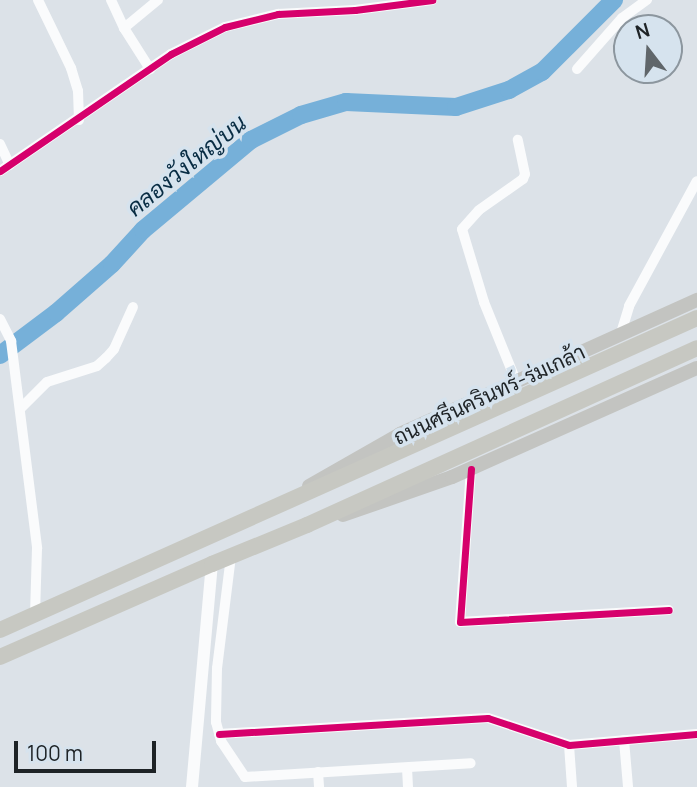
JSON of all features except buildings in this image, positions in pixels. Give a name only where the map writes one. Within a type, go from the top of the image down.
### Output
[{"type":"main road","name":"ถนนศรีนครินทร์-ร่มเกล้า","points":[[287,500],[388,440],[697,300]]},
{"type":"main road","name":"ถนนศรีนครินทร์-ร่มเกล้า","points":[[0,630],[697,318]]},
{"type":"main road","name":"ถนนศรีนครินทร์-ร่มเกล้า","points":[[0,657],[212,564],[307,526],[697,348]]},
{"type":"main road","name":"ถนนศรีนครินทร์-ร่มเกล้า","points":[[307,526],[392,499],[471,468],[697,368]]},
{"type":"street","points":[[38,0],[71,68],[78,91],[79,120]]},
{"type":"street","points":[[111,0],[124,28],[150,69]]},
{"type":"street","points":[[124,28],[158,0]]},
{"type":"street","points":[[0,171],[79,120],[172,54],[225,27],[278,14],[432,0]]},
{"type":"street","points":[[577,69],[622,18],[647,0]]},
{"type":"street","points":[[516,381],[484,302],[462,229],[479,210],[523,179],[525,174],[518,140]]},
{"type":"street","points":[[0,144],[10,165]]},
{"type":"street","points":[[621,333],[629,306],[697,181]]},
{"type":"street","points":[[20,409],[47,382],[97,366],[106,358],[114,349],[133,307]]},
{"type":"street","points":[[0,319],[11,341],[37,548],[36,614]]},
{"type":"street","points":[[471,468],[460,622],[669,610]]},
{"type":"street","points":[[231,556],[217,668],[219,734],[245,782],[318,772],[471,763]]},
{"type":"street","points":[[192,787],[212,564]]},
{"type":"street","points":[[219,734],[488,718],[569,745],[697,734]]},
{"type":"street","points":[[625,740],[628,787]]},
{"type":"street","points":[[569,745],[572,787]]},
{"type":"street","points":[[407,768],[408,787]]},
{"type":"street","points":[[318,772],[319,787]]},
{"type":"waterway","name":"คลองวังใหญ่บน","points":[[0,355],[56,313],[112,264],[143,230],[251,140],[301,115],[346,102],[456,107],[509,90],[542,72],[614,0]]},
{"type":"cycle path","points":[[0,171],[171,54],[225,27],[278,14],[355,10],[432,0]]},
{"type":"cycle path","points":[[471,469],[460,622],[669,610]]},
{"type":"cycle path","points":[[219,734],[488,718],[569,745],[697,734]]}]
